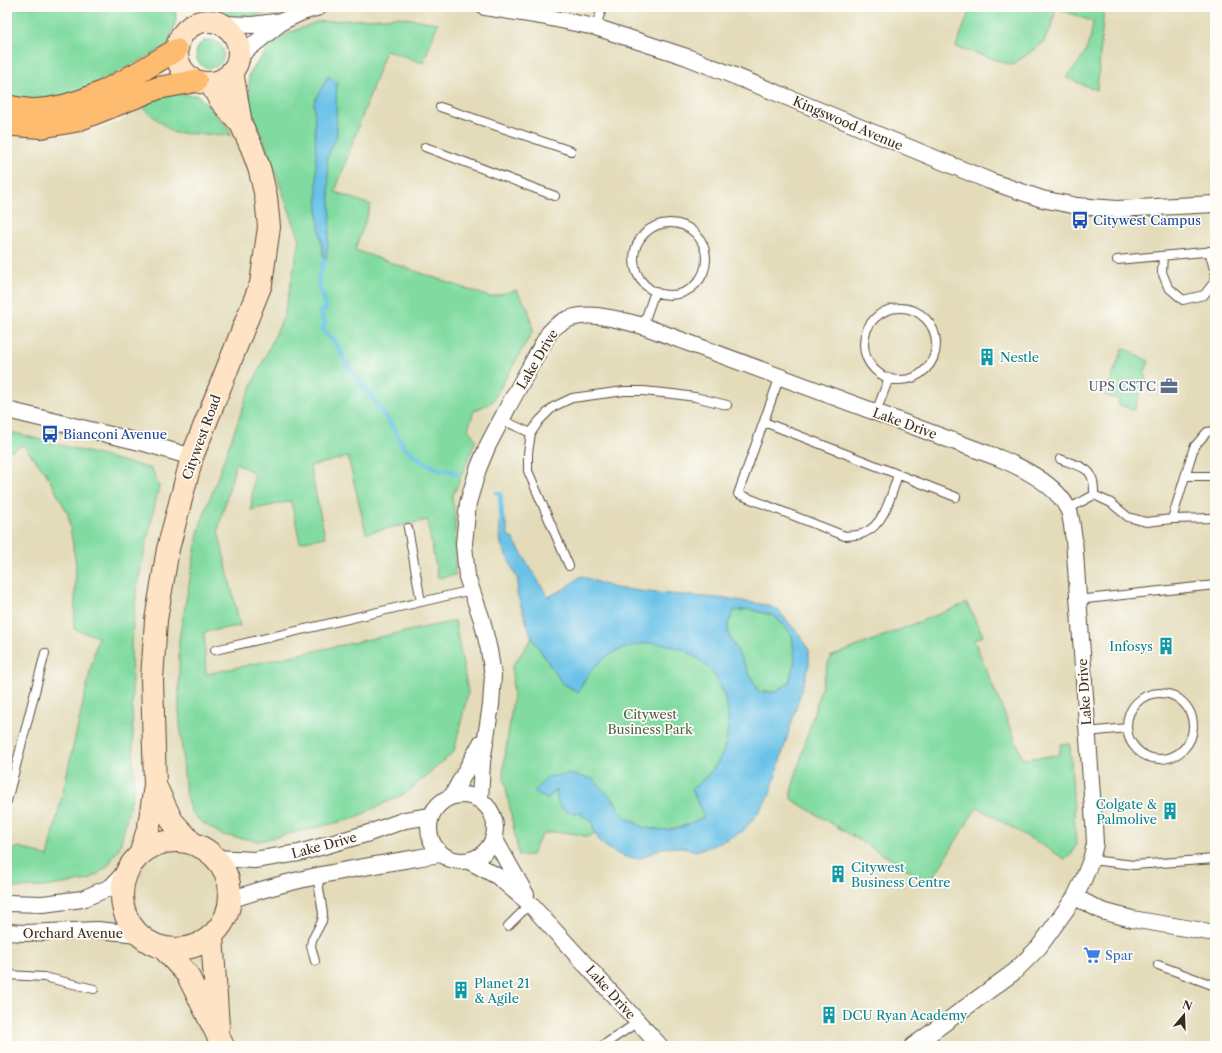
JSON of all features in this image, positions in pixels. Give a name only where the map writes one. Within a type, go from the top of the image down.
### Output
[{"type":"highway","points":[[7,106],[33,110],[64,106],[102,92],[176,50]]},
{"type":"highway","points":[[7,123],[41,127],[75,122],[158,88],[203,82]]},
{"type":"main road","points":[[191,15],[204,21],[222,24],[230,30],[235,38],[238,47],[235,64],[226,77],[218,81],[203,82],[188,76],[182,69],[178,60],[176,50],[178,42],[187,28],[191,15]]},
{"type":"main road","name":"Citywest Road","points":[[235,64],[241,124]]},
{"type":"main road","name":"Citywest Road","points":[[135,861],[149,826],[155,785],[152,679],[156,620],[168,549],[192,456],[261,284],[269,227],[266,197],[260,171],[252,148],[241,124],[203,82]]},
{"type":"main road","name":"Citywest Road","points":[[155,785],[172,821],[193,844]]},
{"type":"main road","points":[[174,841],[193,844],[205,849],[216,858],[222,867],[230,889],[230,900],[227,914],[221,926],[212,936],[197,945],[180,949],[162,947],[149,942],[139,934],[128,919],[123,902],[123,884],[135,861],[156,845],[174,841]]},
{"type":"main road","points":[[212,936],[221,1041]]},
{"type":"main road","points":[[162,947],[186,974],[221,1041]]},
{"type":"street","points":[[235,64],[283,21],[302,12],[319,7]]},
{"type":"street","name":"Kingswood Avenue","points":[[485,7],[542,16],[595,27],[687,57],[990,181],[1042,199],[1077,206],[1117,210],[1215,204]]},
{"type":"street","points":[[222,24],[252,25],[283,21]]},
{"type":"street","name":"Lake Drive","points":[[480,800],[482,762],[493,675],[486,635],[467,576],[464,544],[468,503],[478,468],[502,420],[549,333],[555,326],[564,320],[579,316],[604,316],[643,326],[780,376],[1017,466],[1045,483],[1059,497],[1068,509],[1074,539],[1095,844],[1091,860],[1075,897],[1039,947],[1014,972],[913,1046]]},
{"type":"street","points":[[7,410],[192,456]]},
{"type":"street","name":"Lake Drive","points":[[452,796],[486,733]]},
{"type":"street","points":[[452,796],[472,796],[480,800],[488,808],[493,817],[495,828],[494,838],[490,846],[477,858],[468,861],[459,862],[440,854],[433,846],[429,837],[428,826],[436,807],[443,800],[452,796]]},
{"type":"street","name":"Lake Drive","points":[[216,858],[254,860],[299,853],[369,833],[405,820],[431,816]]},
{"type":"street","name":"Lake Drive","points":[[494,838],[530,904]]},
{"type":"street","name":"Lake Drive","points":[[230,900],[260,889],[316,875],[440,854]]},
{"type":"street","points":[[7,903],[43,904],[82,899],[110,887],[135,861]]},
{"type":"street","name":"Lake Drive","points":[[468,861],[497,876],[530,904],[660,1046]]},
{"type":"street","points":[[1075,897],[1102,911],[1132,919],[1215,933]]},
{"type":"street","name":"Orchard Avenue","points":[[7,932],[25,933],[97,930],[139,934]]},
{"type":"lane","points":[[595,27],[603,7]]},
{"type":"lane","points":[[440,106],[571,151]]},
{"type":"lane","points":[[425,147],[555,196]]},
{"type":"lane","points":[[670,222],[689,228],[696,233],[702,241],[705,249],[707,258],[706,267],[702,275],[697,283],[682,293],[673,295],[655,292],[647,286],[636,270],[635,256],[638,242],[644,234],[661,224],[670,222]]},
{"type":"lane","points":[[1117,260],[1212,251],[1215,281],[1204,296],[1183,300],[1168,287],[1162,272],[1163,256]]},
{"type":"lane","points":[[643,326],[655,292]]},
{"type":"lane","points":[[895,308],[914,310],[922,315],[933,329],[936,338],[934,356],[923,371],[916,376],[898,380],[889,378],[880,374],[867,360],[864,350],[866,331],[870,322],[877,315],[886,310],[895,308]]},
{"type":"lane","points":[[780,376],[738,494],[845,536],[862,534],[873,527],[883,513],[898,475]]},
{"type":"lane","points":[[876,412],[889,378]]},
{"type":"lane","points":[[569,566],[528,471],[528,453],[531,433],[539,421],[552,407],[572,398],[643,391],[695,397],[727,405]]},
{"type":"lane","points":[[502,420],[531,433]]},
{"type":"lane","points":[[764,422],[956,497]]},
{"type":"lane","points":[[1172,519],[1194,447],[1207,432],[1215,431]]},
{"type":"lane","points":[[1060,459],[1088,470],[1093,476],[1095,484],[1094,495]]},
{"type":"lane","points":[[1186,476],[1215,476]]},
{"type":"lane","points":[[1068,509],[1094,495]]},
{"type":"lane","points":[[1094,495],[1111,503],[1128,517],[1146,522],[1172,519],[1215,518]]},
{"type":"lane","points":[[408,528],[420,602]]},
{"type":"lane","points":[[1077,600],[1215,585]]},
{"type":"lane","points":[[215,650],[472,590]]},
{"type":"lane","points":[[7,801],[45,653]]},
{"type":"lane","points":[[1154,692],[1168,693],[1181,699],[1189,708],[1194,721],[1193,734],[1187,746],[1178,754],[1164,759],[1153,758],[1140,753],[1132,743],[1127,728],[1128,718],[1132,707],[1143,697],[1154,692]]},
{"type":"lane","points":[[1087,732],[1127,728]]},
{"type":"lane","points":[[1091,860],[1134,865],[1215,859]]},
{"type":"lane","points":[[315,961],[311,946],[312,940],[322,921],[323,914],[316,875]]},
{"type":"lane","points":[[508,926],[530,904]]},
{"type":"lane","points":[[1158,965],[1215,986]]},
{"type":"lane","points":[[7,975],[44,977],[94,989]]},
{"type":"lane","points":[[602,1046],[638,1022]]},
{"type":"shaded area","points":[[211,7],[1215,7],[1215,1046],[7,1046],[7,135],[67,136],[120,122],[139,105],[198,95],[214,113],[223,104],[237,96],[249,95],[249,74],[267,48],[261,39],[252,16],[242,17],[224,15]]},
{"type":"green space","points":[[7,7],[175,7],[176,21],[168,46],[48,108],[7,105]]},
{"type":"green space","points":[[211,7],[282,7],[256,15],[237,16],[219,12]]},
{"type":"green space","points":[[956,7],[1104,7],[1097,90],[1066,78],[1088,46],[1093,22],[1056,8],[1051,28],[1042,44],[1012,65],[956,47],[969,12]]},
{"type":"green space","points":[[398,17],[438,23],[423,63],[386,50],[335,192],[371,205],[355,250],[490,297],[516,290],[528,308],[533,331],[492,402],[474,411],[468,429],[476,440],[452,498],[455,515],[455,575],[438,578],[427,520],[366,533],[348,457],[310,466],[325,537],[300,542],[291,501],[251,510],[254,473],[236,463],[218,530],[240,626],[204,632],[206,674],[455,621],[468,692],[454,752],[406,793],[352,819],[259,841],[222,835],[199,820],[191,812],[186,797],[179,711],[179,639],[199,529],[247,396],[284,316],[300,240],[265,144],[249,106],[249,74],[268,48],[287,34],[316,22]]},
{"type":"green space","points":[[210,40],[216,41],[220,44],[223,48],[223,60],[220,64],[216,67],[210,68],[204,67],[200,64],[197,60],[196,54],[197,48],[200,44],[204,41]]},
{"type":"green space","points":[[167,94],[198,95],[225,124],[231,135],[174,133],[139,105]]},
{"type":"green space","points":[[1123,348],[1136,353],[1135,355],[1149,361],[1144,375],[1147,376],[1134,410],[1118,404],[1119,400],[1105,395]]},
{"type":"green space","points":[[7,431],[152,469],[159,486],[137,586],[131,643],[134,788],[120,846],[107,867],[89,880],[44,887],[7,888],[7,851],[20,847],[48,857],[98,637],[74,629],[76,565],[68,514],[46,473],[23,445],[11,451],[7,447]]},
{"type":"green space","points":[[967,603],[983,636],[974,640],[1023,759],[1059,755],[1061,744],[1070,744],[1076,845],[1072,854],[1065,859],[977,807],[930,883],[791,799],[791,792],[830,657]]},
{"type":"green space","points":[[749,609],[775,616],[792,635],[795,660],[789,683],[775,692],[759,692],[728,634],[728,624],[734,611]]},
{"type":"green space","name":"Citywest Business Park","points":[[532,638],[562,683],[578,692],[588,674],[596,665],[608,656],[628,647],[648,643],[667,645],[685,650],[700,660],[713,674],[722,690],[727,708],[728,729],[723,753],[719,760],[707,776],[692,789],[704,817],[679,828],[664,830],[644,828],[627,818],[619,810],[614,800],[569,774],[552,792],[557,790],[561,806],[567,812],[576,813],[583,811],[591,819],[595,833],[588,837],[564,832],[551,832],[542,836],[532,855],[519,856],[503,772],[513,698],[512,667]]},
{"type":"water","points":[[328,76],[337,83],[337,135],[327,157],[331,217],[326,260],[324,261],[318,218],[314,102]]},
{"type":"water","points":[[505,519],[508,535],[513,539],[548,597],[564,589],[581,576],[614,588],[730,599],[761,604],[777,609],[797,632],[809,650],[809,665],[770,794],[758,813],[743,831],[717,844],[696,851],[682,847],[662,848],[641,858],[628,858],[612,851],[600,842],[595,833],[591,819],[582,816],[582,812],[571,813],[563,809],[558,802],[557,790],[552,793],[548,800],[534,791],[548,777],[569,774],[593,779],[614,800],[619,810],[627,818],[644,828],[664,830],[679,828],[704,817],[692,789],[704,779],[723,753],[728,729],[727,708],[722,690],[713,674],[700,660],[685,650],[667,645],[648,643],[628,647],[611,654],[592,670],[578,692],[562,683],[532,638],[517,594],[518,580],[501,544],[499,522]],"holes":[[[749,609],[775,616],[792,635],[795,660],[789,683],[775,692],[759,692],[728,634],[728,624],[734,611]]]},
{"type":"waterway","points":[[324,261],[319,284],[325,305],[325,309],[320,312],[325,323],[323,329],[337,345],[345,361],[395,430],[403,446],[423,462],[439,470],[457,474]]},
{"type":"waterway","points":[[497,493],[500,494],[502,520]]},
{"type":"place","name":"Citywest Campus","points":[[1080,220]]},
{"type":"place","name":"Nestle","points":[[987,357]]},
{"type":"place","name":"UPS CSTC","points":[[1169,386]]},
{"type":"place","name":"Bianconi Avenue","points":[[50,434]]},
{"type":"place","name":"Infosys","points":[[1166,646]]},
{"type":"place","name":"Colgate & Palmolive","points":[[1170,811]]},
{"type":"place","name":"Citywest Business Centre","points":[[838,874]]},
{"type":"place","name":"Spar","points":[[1092,955]]},
{"type":"place","name":"Planet 21 & Agile","points":[[461,990]]},
{"type":"place","name":"DCU Ryan Academy","points":[[829,1015]]}]
